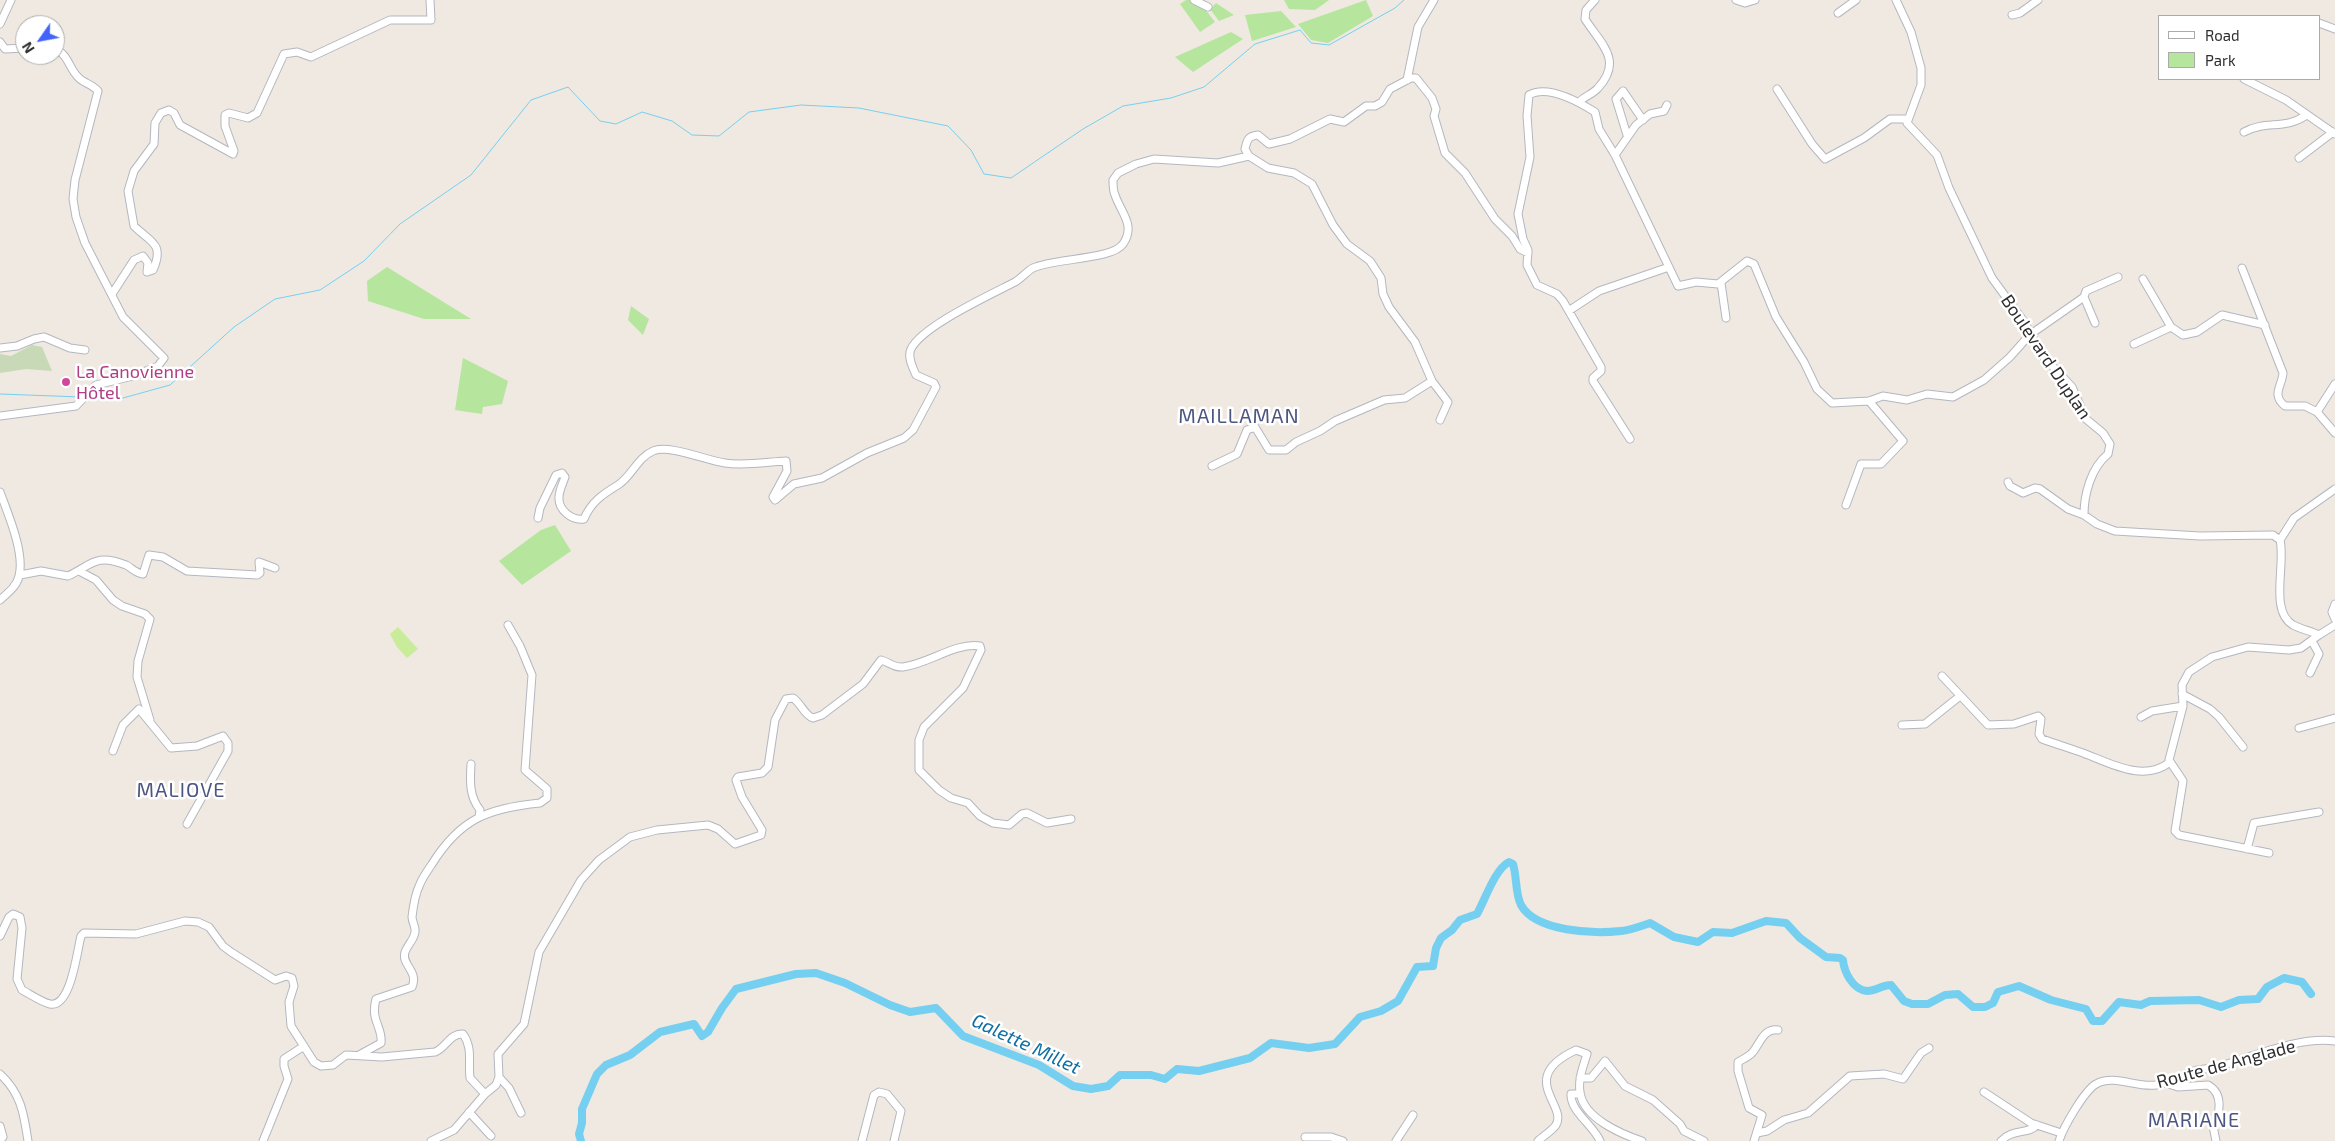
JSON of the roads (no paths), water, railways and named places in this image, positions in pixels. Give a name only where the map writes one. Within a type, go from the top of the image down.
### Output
[{"type":"street","points":[[0,24],[11,0]]},
{"type":"street","points":[[112,294],[134,260],[143,256],[148,264],[147,272],[152,270],[156,262],[156,245],[134,226],[128,191],[134,171],[154,144],[155,123],[161,113],[169,110],[174,112],[180,125],[233,154],[234,151],[225,126],[226,115],[229,113],[248,118],[257,113],[284,54],[297,52],[311,57],[390,20],[431,20],[430,0]]},
{"type":"street","points":[[1194,0],[1208,7]]},
{"type":"street","points":[[1407,80],[1418,26],[1434,0]]},
{"type":"street","points":[[1579,102],[1599,88],[1607,75],[1611,60],[1608,52],[1585,19],[1586,10],[1595,0]]},
{"type":"street","points":[[1736,0],[1745,3],[1755,0]]},
{"type":"street","points":[[1838,14],[1856,0]]},
{"type":"street","points":[[1777,89],[1812,144],[1825,159],[1864,138],[1890,119],[1907,119],[1919,94],[1921,68],[1911,32],[1896,0]]},
{"type":"street","points":[[2012,15],[2038,0]]},
{"type":"street","points":[[2320,23],[2335,29]]},
{"type":"street","points":[[0,42],[5,49],[15,48]]},
{"type":"street","points":[[0,416],[76,406],[96,385],[137,375],[158,366],[164,360],[123,317],[85,243],[73,200],[75,180],[85,135],[98,91],[77,76],[65,57]]},
{"type":"street","points":[[1440,420],[1448,402],[1432,382],[1415,342],[1389,307],[1383,294],[1381,278],[1370,261],[1347,244],[1333,225],[1312,184],[1294,173],[1268,168],[1249,156],[1246,149],[1247,139],[1258,135],[1269,144],[1290,139],[1330,119],[1344,122],[1366,106],[1375,106],[1382,102],[1390,89],[1407,80],[1416,78],[1432,98],[1436,109],[1434,116],[1445,154],[1465,173],[1495,220],[1512,236],[1520,249],[1528,253]]},
{"type":"street","points":[[2246,80],[2286,100],[2306,116],[2334,133],[2299,158]]},
{"type":"street","points":[[1630,439],[1593,381],[1593,378],[1599,374],[1601,368],[1570,310],[1557,294],[1537,285],[1527,265],[1528,253],[1518,214],[1530,157],[1527,116],[1529,95],[1544,91],[1579,102],[1595,112],[1599,130],[1615,155],[1678,286],[1696,282],[1721,283],[1747,261],[1754,264],[1776,317],[1821,395],[1832,403],[1869,401],[1883,396],[1907,400],[1927,394],[1953,398],[1984,380],[2010,357],[2026,339],[2084,297],[2085,292],[2089,289],[2118,277]]},
{"type":"street","points":[[1627,135],[1616,99],[1623,91],[1643,120]]},
{"type":"street","points":[[1615,155],[1627,135],[1650,114],[1664,111],[1667,105]]},
{"type":"street","points":[[2244,132],[2260,125],[2286,124],[2306,116]]},
{"type":"street","name":"Boulevard Duplan","points":[[1907,119],[1907,123],[1937,155],[1949,188],[1992,278],[2032,335],[2040,353],[2072,387],[2086,419],[2103,433],[2110,444],[2108,454],[2099,462],[2087,491],[2084,502],[2084,515]]},
{"type":"street","points":[[538,518],[540,508],[556,475],[562,473],[564,477],[559,497],[560,507],[570,517],[584,519],[589,507],[610,488],[619,485],[642,458],[655,450],[680,451],[726,463],[786,461],[787,471],[773,496],[775,500],[794,484],[822,478],[867,453],[904,438],[914,430],[936,387],[934,382],[916,375],[910,359],[911,350],[935,328],[970,304],[1018,281],[1033,268],[1078,257],[1110,254],[1124,244],[1129,228],[1128,220],[1115,195],[1113,180],[1118,173],[1136,164],[1154,159],[1218,163],[1249,156]]},
{"type":"street","points":[[1570,310],[1599,291],[1669,267]]},
{"type":"street","points":[[2242,268],[2284,373],[2277,390],[2279,400],[2285,406],[2302,405],[2317,412],[2335,433]]},
{"type":"street","points":[[2143,279],[2171,327],[2183,335],[2197,332],[2222,314],[2265,325]]},
{"type":"street","points":[[1721,283],[1726,318]]},
{"type":"street","points":[[2084,297],[2096,322]]},
{"type":"street","points":[[2134,344],[2171,327]]},
{"type":"street","points":[[0,348],[17,346],[44,337],[70,348],[85,350]]},
{"type":"street","points":[[1212,466],[1236,455],[1247,430],[1255,427],[1269,450],[1286,450],[1296,442],[1320,431],[1335,421],[1384,400],[1405,398],[1432,382]]},
{"type":"street","points":[[2317,412],[2335,384]]},
{"type":"street","points":[[1846,505],[1861,464],[1881,464],[1903,441],[1869,401]]},
{"type":"street","points":[[2008,482],[2010,486],[2023,493],[2035,488],[2040,489],[2068,509],[2084,515],[2097,524],[2116,531],[2200,536],[2273,535],[2280,540]]},
{"type":"street","points":[[2318,635],[2292,624],[2284,616],[2279,599],[2283,562],[2280,540],[2294,518],[2335,489]]},
{"type":"street","points":[[0,492],[15,534],[20,564],[20,576],[9,592],[0,600]]},
{"type":"street","points":[[20,576],[41,571],[68,576],[79,571],[90,562],[99,560],[126,566],[134,572],[143,574],[148,555],[154,555],[186,571],[257,575],[260,573],[259,562],[276,568]]},
{"type":"street","points":[[79,571],[96,580],[112,600],[150,618],[138,661],[137,677],[150,720]]},
{"type":"street","points":[[2335,604],[2332,612],[2335,619]]},
{"type":"street","points":[[359,1055],[381,1044],[382,1036],[374,1016],[376,999],[412,987],[414,975],[404,958],[405,951],[413,940],[416,929],[412,919],[419,884],[451,837],[464,824],[479,817],[540,803],[547,798],[547,789],[525,770],[532,676],[520,646],[508,625]]},
{"type":"street","points":[[2269,853],[2176,833],[2174,828],[2183,780],[2170,762],[2183,706],[2182,685],[2189,672],[2212,657],[2248,646],[2289,650],[2301,648],[2335,625]]},
{"type":"street","points":[[2310,673],[2319,654],[2312,641]]},
{"type":"street","points":[[432,1141],[454,1130],[485,1094],[496,1085],[501,1048],[524,1024],[539,952],[580,880],[599,860],[630,837],[657,830],[708,825],[718,829],[735,844],[761,835],[762,830],[742,797],[736,780],[738,777],[762,773],[768,767],[775,720],[786,699],[793,698],[797,700],[808,716],[813,718],[822,715],[863,684],[881,660],[892,666],[903,667],[944,655],[962,646],[980,646],[981,650],[963,688],[924,727],[919,740],[919,770],[939,790],[951,798],[968,803],[980,816],[993,823],[1009,825],[1022,814],[1027,813],[1047,823],[1072,819]]},
{"type":"street","points":[[1942,676],[1988,725],[2014,724],[2038,716],[2041,721],[2039,734],[2042,739],[2125,769],[2153,771],[2170,762]]},
{"type":"street","points":[[2182,694],[2210,709],[2243,747]]},
{"type":"street","points":[[1902,725],[1925,724],[1960,696]]},
{"type":"street","points":[[2141,717],[2152,711],[2183,706]]},
{"type":"street","points":[[113,752],[118,733],[131,715],[138,709],[150,720],[171,748],[197,746],[223,736],[228,743],[228,751],[187,824]]},
{"type":"street","points":[[2299,728],[2335,718]]},
{"type":"street","points":[[471,764],[470,785],[473,802],[480,810],[479,817]]},
{"type":"street","points":[[2247,849],[2254,823],[2319,812]]},
{"type":"street","points":[[0,936],[13,914],[20,917],[22,928],[17,979],[19,986],[22,990],[50,1004],[56,1004],[65,998],[80,936],[84,933],[136,934],[185,921],[198,922],[209,927],[223,946],[275,980],[286,976],[292,978],[294,986],[288,1002],[291,1026],[314,1062],[321,1066],[333,1065],[346,1055],[382,1057],[435,1052],[441,1050],[455,1035],[463,1034],[468,1041],[471,1053],[470,1078],[485,1094]]},
{"type":"street","points":[[1754,1141],[1762,1116],[1749,1108],[1738,1070],[1738,1062],[1754,1050],[1763,1036],[1773,1030],[1778,1030]]},
{"type":"street","name":"Route de Anglade","points":[[2059,1141],[2061,1133],[2093,1086],[2103,1082],[2124,1081],[2148,1085],[2165,1083],[2193,1071],[2216,1067],[2237,1059],[2311,1041],[2335,1041]]},
{"type":"street","points":[[263,1141],[288,1079],[284,1059],[304,1046]]},
{"type":"street","points":[[1757,1133],[1766,1131],[1784,1120],[1808,1113],[1850,1076],[1884,1074],[1903,1079],[1921,1053],[1929,1048]]},
{"type":"street","points":[[1538,1141],[1556,1125],[1558,1113],[1549,1098],[1547,1085],[1553,1064],[1576,1050],[1587,1054],[1580,1078],[1580,1094],[1588,1109],[1611,1129],[1642,1141]]},
{"type":"street","points":[[1580,1078],[1591,1078],[1600,1064],[1608,1063],[1625,1086],[1653,1100],[1680,1124],[1684,1130],[1704,1141]]},
{"type":"street","points":[[0,1074],[22,1104],[28,1141]]},
{"type":"street","points":[[498,1077],[509,1088],[521,1113]]},
{"type":"street","points":[[2165,1083],[2178,1087],[2208,1085],[2212,1087],[2219,1106],[2218,1117],[2213,1126],[2216,1141]]},
{"type":"street","points":[[862,1141],[874,1095],[879,1092],[887,1094],[901,1111],[894,1141]]},
{"type":"street","points":[[1984,1092],[2037,1125],[2061,1133]]},
{"type":"street","points":[[1580,1094],[1571,1094],[1572,1104],[1596,1132],[1600,1141]]},
{"type":"street","points":[[469,1112],[491,1136]]},
{"type":"street","points":[[1396,1141],[1413,1115]]},
{"type":"street","points":[[2001,1141],[2012,1132],[2029,1131],[2037,1125]]},
{"type":"street","points":[[0,1126],[3,1137],[0,1140]]},
{"type":"street","points":[[1305,1137],[1331,1137],[1343,1141]]},
{"type":"waterway","points":[[88,397],[123,398],[170,385],[234,327],[275,299],[320,290],[364,261],[400,224],[471,175],[531,100],[568,87],[600,121],[616,124],[642,112],[672,121],[692,135],[719,136],[749,112],[801,105],[859,108],[948,126],[971,150],[984,174],[1011,178],[1083,129],[1123,106],[1171,98],[1204,87],[1255,44],[1300,30],[1311,43],[1329,45],[1395,8],[1404,0]]},
{"type":"waterway","points":[[0,394],[81,397]]},
{"type":"waterway","name":"Galette Millet","points":[[581,1141],[579,1134],[582,1123],[582,1109],[597,1074],[606,1065],[630,1055],[660,1032],[694,1024],[702,1036],[708,1032],[736,989],[796,974],[816,973],[845,983],[890,1005],[910,1012],[936,1008],[963,1036],[1039,1065],[1073,1086],[1091,1089],[1108,1086],[1120,1075],[1151,1075],[1165,1079],[1177,1069],[1199,1071],[1250,1058],[1271,1043],[1309,1048],[1335,1044],[1360,1017],[1381,1011],[1398,1001],[1417,967],[1433,966],[1436,948],[1441,938],[1452,930],[1460,920],[1477,914],[1499,871],[1509,862],[1513,864],[1521,905],[1528,914],[1552,926],[1581,931],[1610,932],[1628,930],[1650,923],[1674,937],[1698,942],[1713,932],[1732,933],[1766,921],[1786,923],[1800,938],[1826,957],[1843,960],[1847,975],[1857,987],[1867,991],[1891,985],[1904,1001],[1912,1004],[1928,1004],[1945,995],[1958,994],[1973,1007],[1985,1007],[1993,1003],[1998,992],[2019,986],[2051,1000],[2086,1009],[2093,1021],[2102,1021],[2119,1002],[2141,1005],[2150,1001],[2199,1000],[2221,1007],[2239,1000],[2258,999],[2267,987],[2284,978],[2302,982],[2311,994]]},
{"type":"place","name":"La Canovienne Hôtel","points":[[66,382]]},
{"type":"district","name":"MAILLAMAN","points":[[1239,416]]},
{"type":"district","name":"MALIOVE","points":[[181,790]]},
{"type":"district","name":"MARIANE","points":[[2194,1120]]}]
